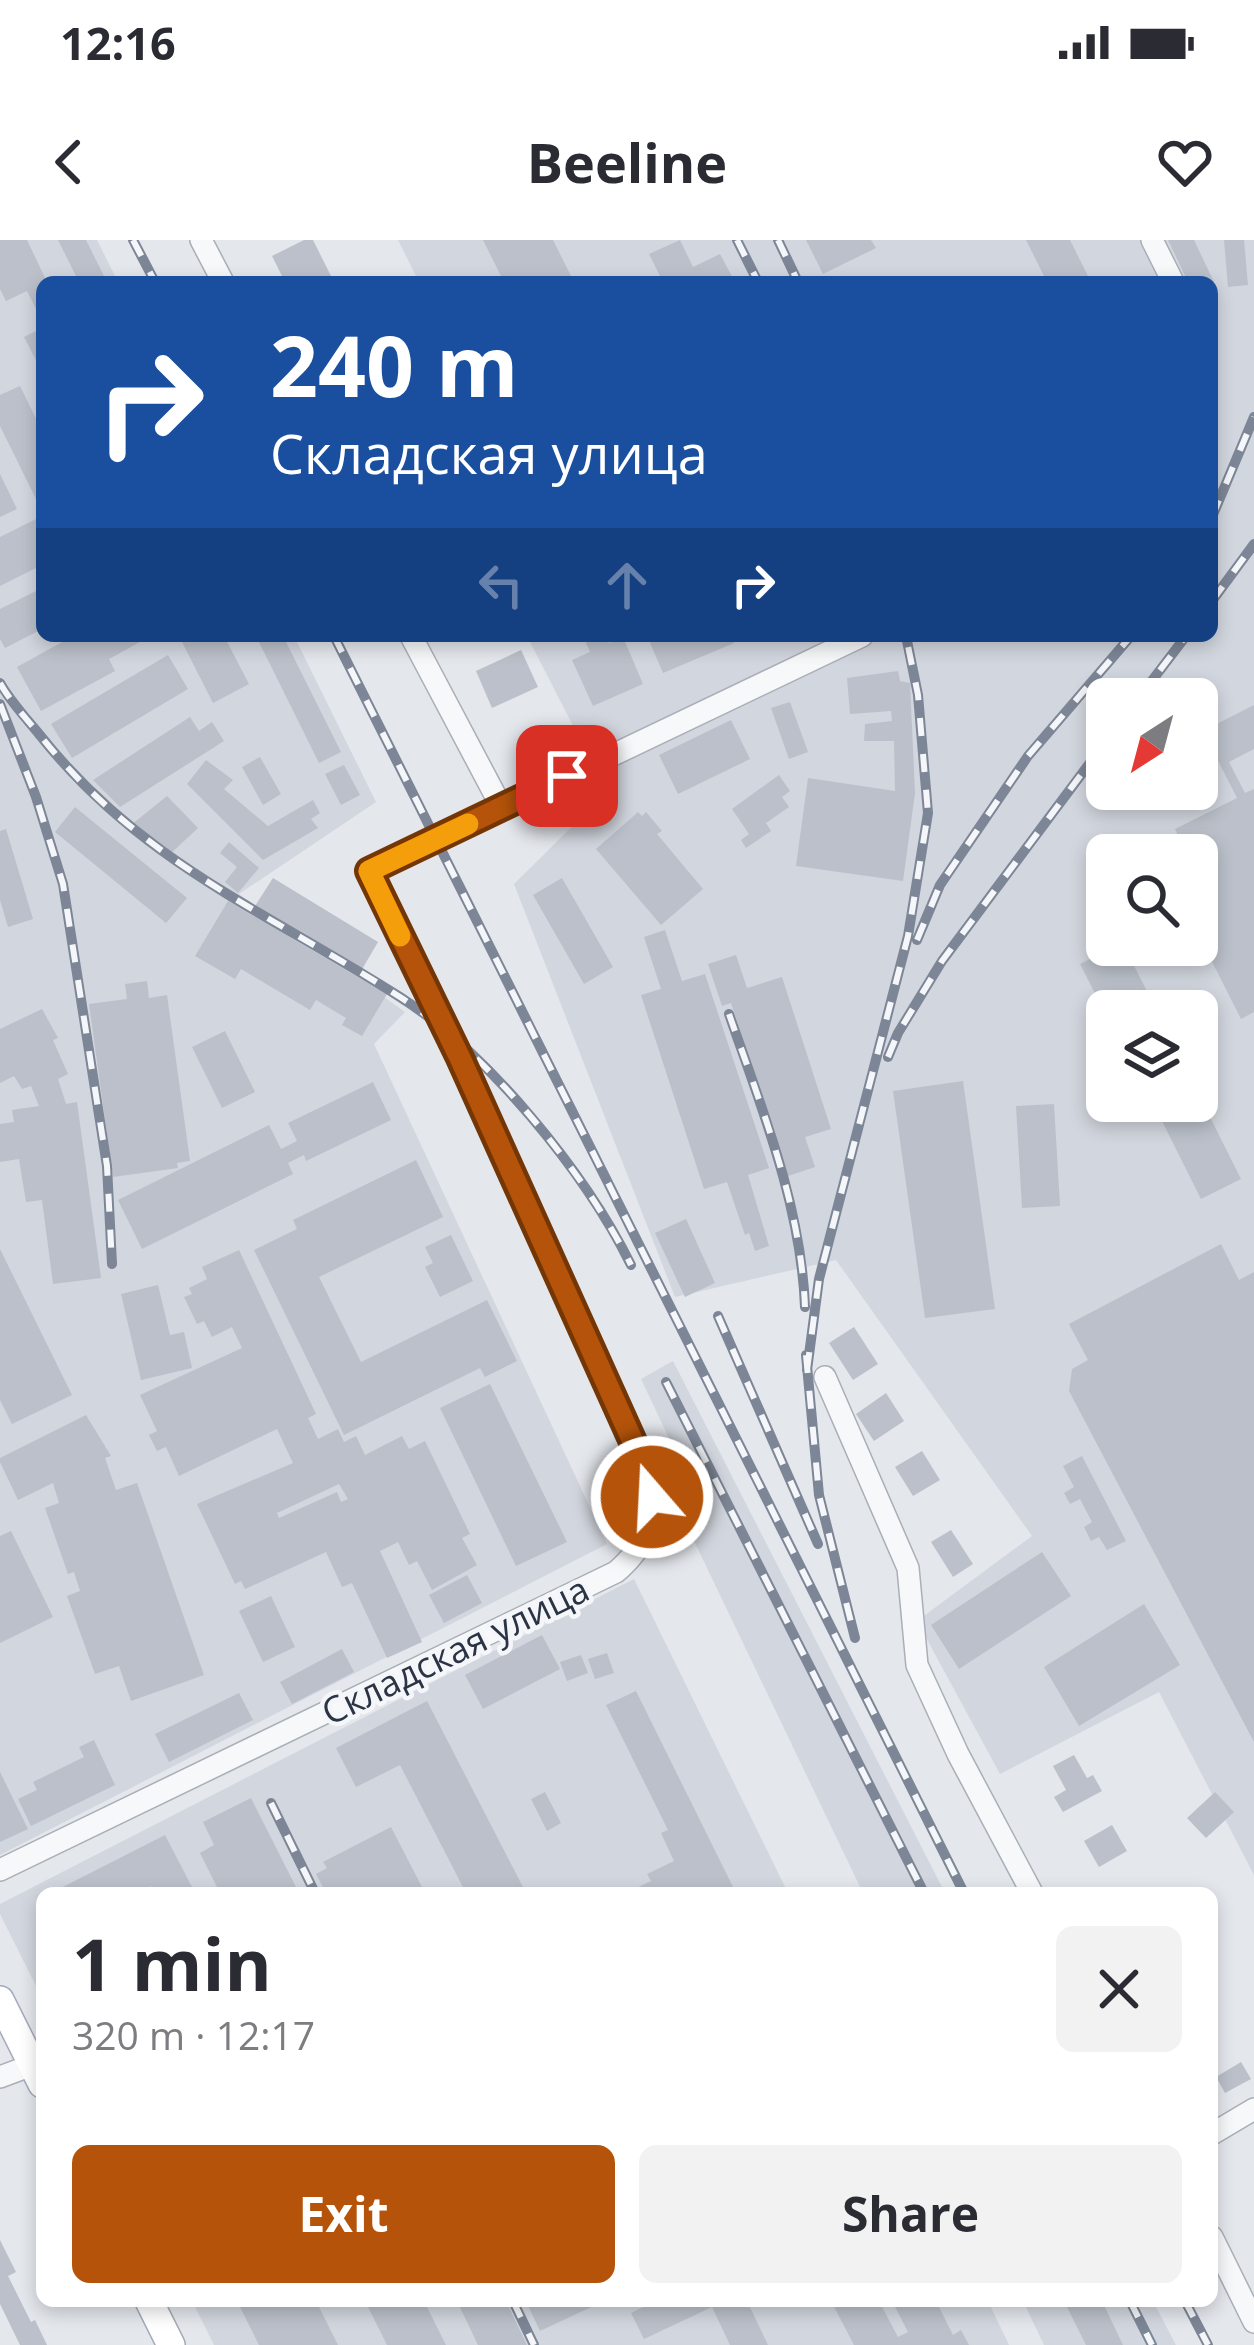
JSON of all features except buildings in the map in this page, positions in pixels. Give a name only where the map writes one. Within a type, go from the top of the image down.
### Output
[{"type":"main road","points":[[0,2000],[36,2073]]},
{"type":"main road","points":[[152,2307],[171,2345]]},
{"type":"street","points":[[201,240],[220,276]]},
{"type":"street","points":[[1152,240],[1170,276]]},
{"type":"street","points":[[414,642],[502,808],[849,642]]},
{"type":"street","name":"Складская улица","points":[[0,1870],[616,1572],[645,1540],[652,1497],[648,1475],[460,1058],[369,871],[502,808]]},
{"type":"street","points":[[825,1377],[908,1568],[917,1664],[958,1754],[1029,1887]]},
{"type":"street","points":[[0,2077],[36,2075]]},
{"type":"street","points":[[1218,2130],[1254,2109]]},
{"type":"street","points":[[1218,2249],[1254,2322]]},
{"type":"shaded area","points":[[0,240],[97,240],[115,276],[36,276],[36,642],[297,642],[376,802],[239,894],[405,1012],[374,1044],[607,1544],[0,1855]]},
{"type":"shaded area","points":[[398,240],[1254,240],[1254,1875],[1159,1692],[1000,1774],[917,1621],[1032,1536],[836,1260],[675,1297],[514,884],[607,792],[530,642],[1218,642],[1218,276],[416,276]]},
{"type":"shaded area","points":[[673,1361],[942,1887],[860,1887],[684,1520],[684,1470],[641,1379]]},
{"type":"shaded area","points":[[634,1579],[785,1887],[36,1887],[36,1986],[0,1914],[0,1904]]},
{"type":"shaded area","points":[[195,2307],[991,2307],[1009,2345],[214,2345]]},
{"type":"shaded area","points":[[1026,2307],[1156,2307],[1176,2345],[1044,2345]]},
{"type":"railway","points":[[133,240],[152,276]]},
{"type":"railway","points":[[737,240],[755,276]]},
{"type":"railway","points":[[778,240],[795,276]]},
{"type":"railway","points":[[1218,503],[1254,417]]},
{"type":"railway","points":[[1218,593],[1254,544]]},
{"type":"railway","points":[[337,642],[961,1887]]},
{"type":"railway","points":[[807,1370],[819,1279],[908,936],[928,813],[918,695],[907,642]]},
{"type":"railway","points":[[917,940],[940,885],[1028,756],[1126,642]]},
{"type":"railway","points":[[1154,678],[1181,642]]},
{"type":"railway","points":[[0,683],[78,779],[163,851],[400,997],[467,1049],[561,1154],[631,1265]]},
{"type":"railway","points":[[0,704],[63,884],[107,1166],[112,1264]]},
{"type":"railway","points":[[888,1057],[942,961],[1086,768]]},
{"type":"railway","points":[[729,1014],[788,1195],[805,1307]]},
{"type":"railway","points":[[718,1316],[818,1544]]},
{"type":"railway","points":[[806,1355],[819,1495],[855,1638]]},
{"type":"railway","points":[[666,1382],[921,1887]]},
{"type":"railway","points":[[271,1803],[312,1887]]},
{"type":"railway","points":[[516,2307],[534,2345]]},
{"type":"railway","points":[[1133,2307],[1152,2345]]},
{"type":"railway","points":[[1188,2307],[1208,2345]]},
{"type":"slow traffic","points":[[400,936],[369,871],[468,824]]},
{"type":"route","points":[[567,776],[369,871],[460,1058],[648,1475],[652,1497]]}]
